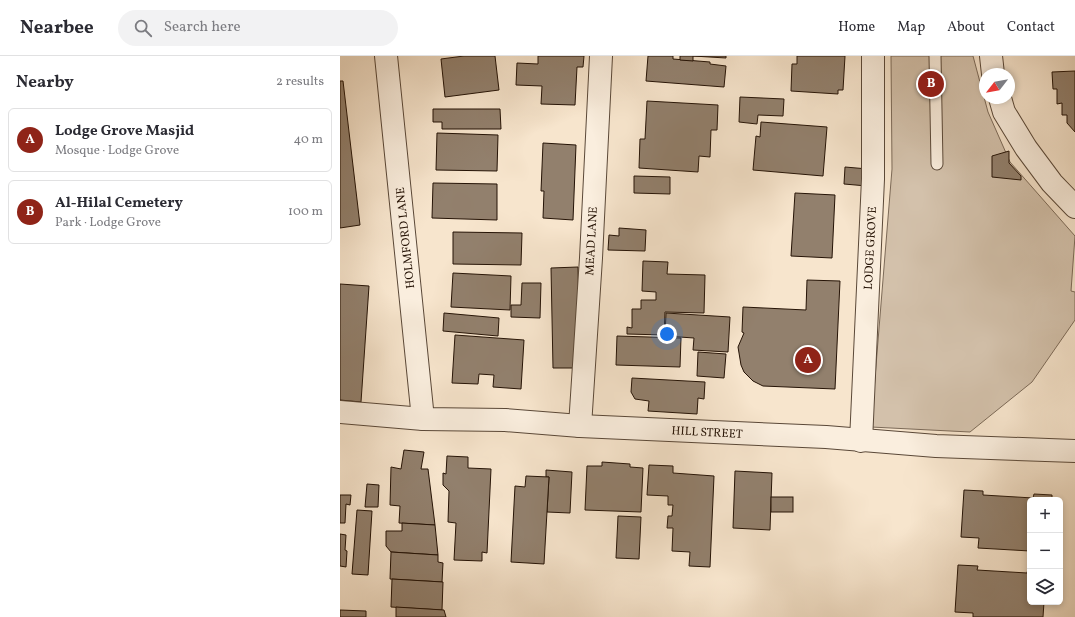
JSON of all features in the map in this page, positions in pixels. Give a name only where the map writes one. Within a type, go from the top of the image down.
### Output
[{"type":"street","name":"HOLMFORD LANE","points":[[386,56],[423,419]]},
{"type":"street","name":"MEAD LANE","points":[[580,426],[591,258],[601,56]]},
{"type":"street","name":"LODGE GROVE","points":[[861,440],[873,179],[873,56]]},
{"type":"street","points":[[991,56],[993,68]]},
{"type":"street","points":[[1002,104],[1004,112],[1026,148],[1052,183],[1075,207]]},
{"type":"street","name":"HILL STREET","points":[[340,412],[423,419],[504,420],[580,426],[826,437],[936,446],[1075,451]]},
{"type":"lane","points":[[935,56],[937,164]]},
{"type":"shaded area","points":[[891,56],[973,56],[979,78],[979,104],[986,104],[1010,162],[1075,236],[1071,291],[1075,292],[1075,320],[1032,382],[970,432],[871,427],[892,169]]},
{"type":"building","points":[[464,56],[495,56],[499,90],[445,97],[441,59]]},
{"type":"building","points":[[538,56],[584,56],[583,67],[577,67],[575,105],[541,104],[542,86],[516,85],[517,63],[538,64]]},
{"type":"building","points":[[648,56],[673,56],[673,59],[710,62],[710,64],[726,66],[724,87],[646,81]]},
{"type":"building","points":[[680,56],[693,56],[693,61],[680,60]]},
{"type":"building","points":[[693,56],[726,56],[726,58]]},
{"type":"building","points":[[797,56],[845,56],[843,90],[838,90],[838,94],[791,91],[792,64],[797,64]]},
{"type":"building","points":[[1075,71],[1075,132],[1067,123],[1067,115],[1062,115],[1062,103],[1057,104],[1057,89],[1053,89],[1052,72]]},
{"type":"building","points":[[340,81],[343,81],[360,225],[340,228]]},
{"type":"building","points":[[740,97],[784,99],[783,116],[758,115],[757,124],[739,122]]},
{"type":"building","points":[[647,101],[718,105],[717,130],[711,130],[710,157],[699,156],[698,172],[639,168],[640,139],[645,139]]},
{"type":"building","points":[[433,109],[500,109],[501,129],[442,129],[442,122],[433,122]]},
{"type":"building","points":[[761,122],[827,127],[823,176],[753,170],[756,136],[760,137]]},
{"type":"building","points":[[437,133],[498,135],[497,171],[436,170]]},
{"type":"building","points":[[543,143],[576,145],[573,220],[543,218],[544,191],[541,191]]},
{"type":"building","points":[[1009,151],[1009,163],[1021,176],[1021,180],[992,177],[992,156]]},
{"type":"building","points":[[845,167],[868,169],[867,186],[844,184]]},
{"type":"building","points":[[634,176],[670,177],[670,194],[634,193]]},
{"type":"building","points":[[433,183],[497,184],[497,220],[432,218]]},
{"type":"building","points":[[795,193],[835,195],[832,258],[791,256]]},
{"type":"building","points":[[619,228],[646,230],[645,251],[608,250],[609,235],[619,236]]},
{"type":"building","points":[[453,232],[522,233],[521,265],[453,264]]},
{"type":"building","points":[[643,261],[668,262],[667,274],[705,275],[704,313],[665,312],[664,335],[627,334],[627,327],[632,328],[632,309],[641,309],[641,300],[656,300],[656,292],[642,291]]},
{"type":"building","points":[[578,267],[580,368],[553,368],[551,268]]},
{"type":"building","points":[[453,273],[511,276],[510,310],[451,307]]},
{"type":"building","points":[[807,280],[840,281],[835,389],[763,386],[753,381],[744,372],[741,365],[738,347],[744,333],[742,332],[743,307],[806,310]]},
{"type":"building","points":[[522,283],[541,283],[540,318],[511,317],[511,305],[521,305]]},
{"type":"building","points":[[340,284],[369,286],[361,402],[340,400]]},
{"type":"building","points":[[444,313],[499,318],[498,336],[443,331]]},
{"type":"building","points":[[666,313],[730,317],[728,352],[693,350],[694,338],[665,336]]},
{"type":"building","points":[[455,335],[524,340],[521,389],[493,387],[494,375],[479,374],[478,384],[452,383]]},
{"type":"building","points":[[617,336],[681,338],[680,367],[616,365]]},
{"type":"building","points":[[698,352],[726,354],[724,378],[697,376]]},
{"type":"building","points":[[632,378],[705,382],[704,399],[698,398],[697,414],[648,411],[649,401],[635,399],[631,392]]},
{"type":"building","points":[[404,450],[424,452],[421,469],[428,469],[435,525],[399,523],[400,506],[390,505],[391,467],[401,469]]},
{"type":"building","points":[[447,456],[468,457],[468,468],[491,469],[487,553],[482,552],[482,561],[454,560],[456,523],[448,522],[449,491],[443,485],[443,473],[446,474]]},
{"type":"building","points":[[602,462],[630,464],[630,467],[643,468],[641,512],[585,510],[587,466],[602,466]]},
{"type":"building","points":[[649,465],[673,466],[673,473],[714,476],[710,567],[689,566],[690,552],[672,551],[673,528],[667,528],[668,516],[672,516],[673,505],[668,505],[668,496],[647,495]]},
{"type":"building","points":[[546,470],[572,472],[570,513],[547,512],[549,477],[546,477]]},
{"type":"building","points":[[735,471],[772,473],[770,530],[733,528]]},
{"type":"building","points":[[526,476],[549,477],[544,564],[511,562],[515,486],[525,487]]},
{"type":"building","points":[[367,484],[379,485],[378,507],[365,507]]},
{"type":"building","points":[[964,490],[983,491],[983,495],[1027,498],[1027,551],[978,548],[979,538],[961,537]]},
{"type":"building","points":[[1034,494],[1052,495],[1052,497],[1033,497]]},
{"type":"building","points":[[340,495],[351,495],[350,505],[346,504],[345,523],[340,523]]},
{"type":"building","points":[[771,497],[793,497],[793,512],[771,512]]},
{"type":"building","points":[[357,510],[372,511],[368,575],[352,574]]},
{"type":"building","points":[[618,516],[641,517],[639,559],[616,558]]},
{"type":"building","points":[[402,523],[435,525],[438,555],[391,552],[386,546],[386,531],[402,531]]},
{"type":"building","points":[[340,534],[346,535],[346,567],[340,566]]},
{"type":"building","points":[[391,552],[438,555],[438,562],[443,563],[442,582],[390,579]]},
{"type":"building","points":[[958,565],[978,566],[977,570],[1027,573],[1027,605],[1044,605],[1043,617],[973,617],[973,613],[955,612]]},
{"type":"building","points":[[392,579],[443,582],[442,610],[391,607]]},
{"type":"building","points":[[396,607],[444,610],[446,617],[396,617]]},
{"type":"building","points":[[340,610],[366,611],[366,617],[340,617]]},
{"type":"place","name":"Al-Hilal Cemetery","points":[[931,84]]},
{"type":"place","name":"Lodge Grove Masjid","points":[[808,360]]}]
